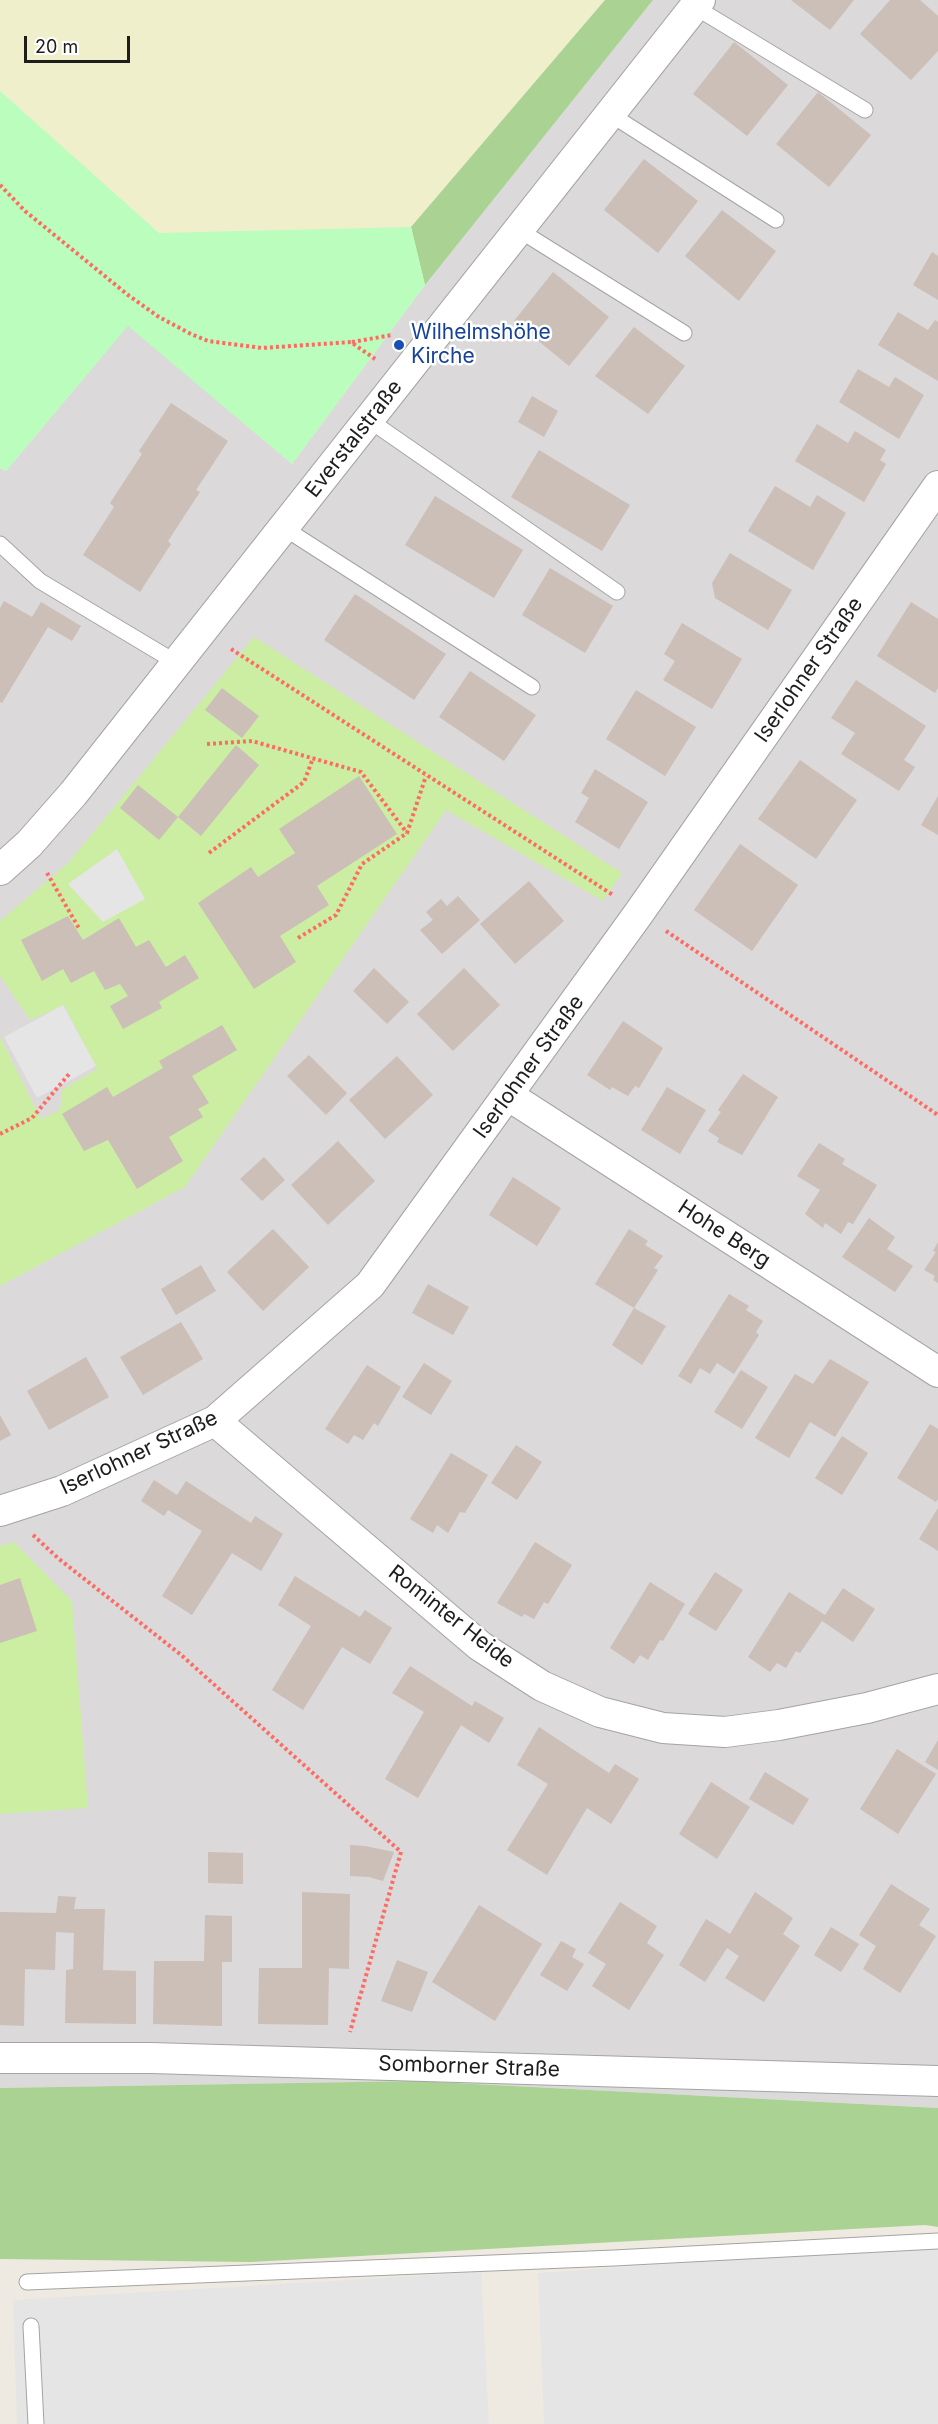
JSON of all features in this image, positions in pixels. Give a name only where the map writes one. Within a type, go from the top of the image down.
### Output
[{"type":"street","name":"Everstalstraße","points":[[0,870],[29,844],[73,795],[697,3]]},
{"type":"street","name":"Iserlohner Straße","points":[[0,1511],[62,1491],[215,1421],[370,1285],[509,1096],[938,486]]},
{"type":"street","name":"Hohe Berg","points":[[509,1096],[938,1372]]},
{"type":"street","name":"Rominter Heide","points":[[215,1421],[480,1646],[542,1686],[600,1712],[663,1728],[725,1732],[779,1725],[867,1708],[938,1689]]},
{"type":"street","name":"Somborner Straße","points":[[0,2058],[151,2058],[938,2081]]},
{"type":"lane","points":[[697,3],[865,110]]},
{"type":"lane","points":[[610,114],[776,220]]},
{"type":"lane","points":[[519,230],[684,333]]},
{"type":"lane","points":[[369,420],[617,592]]},
{"type":"lane","points":[[284,528],[532,687]]},
{"type":"lane","points":[[0,544],[40,581],[177,663]]},
{"type":"lane","points":[[27,2282],[614,2258],[938,2241]]},
{"type":"lane","points":[[32,2326],[36,2424]]},
{"type":"path","points":[[0,185],[25,211],[128,295],[159,317],[191,334],[208,341],[262,348],[351,342],[402,378]]},
{"type":"path","points":[[203,630],[639,913],[938,1115]]},
{"type":"path","points":[[207,744],[252,741],[361,772],[407,833]]},
{"type":"path","points":[[209,853],[304,782],[313,758]]},
{"type":"path","points":[[298,938],[336,915],[362,864],[407,833],[426,776]]},
{"type":"path","points":[[29,844],[80,930]]},
{"type":"path","points":[[0,1134],[32,1118],[69,1074]]},
{"type":"path","points":[[59,1559],[180,1654],[401,1852],[341,2063]]},
{"type":"shaded area","points":[[653,0],[938,0],[938,2108],[416,2081],[0,2088],[0,468],[6,471],[128,325],[292,464],[425,285]]},
{"type":"shaded area","points":[[117,849],[145,899],[103,922],[68,884]]},
{"type":"shaded area","points":[[63,1005],[96,1066],[37,1098],[4,1037]]},
{"type":"shaded area","points":[[938,2245],[938,2424],[544,2424],[538,2273]]},
{"type":"shaded area","points":[[481,2272],[489,2424],[17,2424],[13,2300]]},
{"type":"green space","points":[[0,0],[605,0],[411,227],[159,233],[0,91]]},
{"type":"green space","points":[[605,0],[653,0],[425,285],[411,227]]},
{"type":"green space","points":[[0,91],[159,233],[411,227],[425,285],[292,464],[128,326],[6,471],[0,468]]},
{"type":"green space","points":[[254,637],[622,873],[603,901],[446,810],[185,1187],[0,1286],[0,1037],[41,1119],[60,1110],[62,1090],[97,1069],[64,1005],[30,1020],[0,976],[0,921],[69,862]]},
{"type":"green space","points":[[14,1542],[72,1601],[88,1808],[0,1814],[0,1546]]},
{"type":"green space","points":[[416,2081],[938,2108],[938,2227],[925,2225],[251,2262],[0,2259],[0,2088]]},
{"type":"building","points":[[791,0],[854,0],[830,30]]},
{"type":"building","points":[[890,0],[920,0],[938,16],[938,51],[911,80],[860,34]]},
{"type":"building","points":[[734,42],[788,85],[747,136],[693,94]]},
{"type":"building","points":[[818,92],[871,135],[829,187],[776,144]]},
{"type":"building","points":[[644,159],[698,201],[658,253],[604,210]]},
{"type":"building","points":[[722,210],[776,251],[739,301],[685,256]]},
{"type":"building","points":[[932,252],[938,256],[938,300],[913,285]]},
{"type":"building","points":[[553,272],[609,317],[569,366],[514,321]]},
{"type":"building","points":[[898,312],[928,330],[935,320],[938,322],[938,381],[878,345]]},
{"type":"building","points":[[634,327],[685,366],[648,414],[595,376]]},
{"type":"building","points":[[858,369],[889,387],[895,377],[924,395],[899,439],[839,402]]},
{"type":"building","points":[[532,396],[558,411],[544,437],[518,422]]},
{"type":"building","points":[[171,403],[228,441],[196,490],[200,492],[168,541],[171,544],[140,592],[83,555],[114,507],[110,503],[142,454],[139,451]]},
{"type":"building","points":[[817,424],[848,443],[855,431],[886,450],[880,460],[886,464],[864,502],[795,461]]},
{"type":"building","points":[[539,450],[630,505],[602,551],[511,497]]},
{"type":"building","points":[[775,486],[810,507],[817,495],[846,513],[813,570],[748,531]]},
{"type":"building","points":[[435,496],[523,550],[494,598],[405,545]]},
{"type":"building","points":[[730,553],[792,590],[768,630],[715,598],[712,583]]},
{"type":"building","points":[[550,568],[613,606],[585,653],[522,615]]},
{"type":"building","points":[[355,594],[446,654],[414,700],[324,640]]},
{"type":"building","points":[[4,601],[32,617],[41,602],[81,626],[72,641],[48,627],[2,703],[0,702],[0,608]]},
{"type":"building","points":[[911,602],[938,619],[938,688],[935,693],[877,656]]},
{"type":"building","points":[[682,623],[742,659],[712,709],[663,680],[675,661],[664,654]]},
{"type":"building","points":[[470,671],[536,715],[504,761],[439,717]]},
{"type":"building","points":[[856,680],[926,726],[904,760],[915,767],[899,791],[841,754],[855,733],[831,718]]},
{"type":"building","points":[[222,688],[259,716],[242,738],[205,710]]},
{"type":"building","points":[[636,690],[696,727],[665,776],[606,739]]},
{"type":"building","points":[[236,745],[259,765],[201,836],[178,817]]},
{"type":"building","points":[[800,760],[857,800],[816,859],[758,819]]},
{"type":"building","points":[[595,769],[648,802],[619,849],[575,822],[589,798],[581,793]]},
{"type":"building","points":[[359,776],[397,834],[317,886],[329,905],[280,936],[296,962],[254,989],[198,903],[251,867],[258,877],[295,853],[279,829]]},
{"type":"building","points":[[138,785],[178,817],[159,840],[120,808]]},
{"type":"building","points":[[938,796],[938,835],[921,825]]},
{"type":"building","points":[[740,844],[798,885],[752,951],[694,910]]},
{"type":"building","points":[[529,881],[564,921],[515,964],[480,924]]},
{"type":"building","points":[[458,896],[480,920],[442,954],[420,930],[433,920],[426,912],[441,899],[447,906]]},
{"type":"building","points":[[68,916],[83,940],[119,918],[136,947],[149,940],[166,967],[185,955],[199,978],[159,1002],[162,1008],[123,1029],[110,1006],[128,996],[120,984],[105,990],[94,971],[71,983],[63,969],[42,981],[21,940]]},
{"type":"building","points":[[374,968],[409,1002],[387,1024],[353,991]]},
{"type":"building","points":[[464,968],[500,1005],[453,1051],[417,1014]]},
{"type":"building","points":[[623,1021],[663,1048],[639,1088],[635,1086],[628,1096],[612,1087],[610,1090],[587,1075]]},
{"type":"building","points":[[222,1025],[237,1050],[192,1076],[209,1103],[198,1109],[203,1117],[169,1137],[183,1161],[137,1189],[108,1140],[84,1151],[62,1114],[107,1087],[113,1097],[163,1068],[159,1061]]},
{"type":"building","points":[[309,1055],[347,1093],[326,1115],[287,1076]]},
{"type":"building","points":[[397,1056],[433,1095],[385,1139],[349,1100]]},
{"type":"building","points":[[743,1074],[778,1097],[742,1155],[717,1142],[719,1138],[708,1131],[721,1112],[718,1110]]},
{"type":"building","points":[[667,1087],[706,1110],[680,1154],[641,1130]]},
{"type":"building","points":[[338,1141],[375,1181],[328,1225],[291,1185]]},
{"type":"building","points":[[819,1143],[845,1159],[842,1164],[877,1185],[853,1224],[848,1222],[841,1234],[825,1223],[823,1228],[805,1214],[820,1190],[797,1176]]},
{"type":"building","points":[[264,1157],[285,1180],[262,1201],[240,1179]]},
{"type":"building","points":[[513,1177],[561,1208],[537,1246],[489,1215]]},
{"type":"building","points":[[869,1218],[895,1237],[887,1249],[913,1266],[895,1292],[842,1257]]},
{"type":"building","points":[[273,1229],[309,1267],[263,1311],[227,1272]]},
{"type":"building","points":[[629,1229],[648,1241],[645,1245],[663,1256],[654,1268],[658,1270],[634,1308],[595,1284]]},
{"type":"building","points":[[938,1242],[938,1283],[933,1280],[935,1276],[924,1270],[936,1252],[933,1251]]},
{"type":"building","points":[[201,1265],[216,1291],[176,1315],[161,1289]]},
{"type":"building","points":[[428,1284],[469,1307],[453,1335],[412,1313]]},
{"type":"building","points":[[729,1294],[749,1306],[746,1310],[763,1321],[756,1332],[759,1335],[734,1374],[717,1363],[710,1374],[700,1368],[691,1384],[678,1376]]},
{"type":"building","points":[[634,1308],[666,1326],[642,1365],[612,1345]]},
{"type":"building","points":[[181,1322],[203,1359],[143,1395],[120,1357]]},
{"type":"building","points":[[86,1357],[109,1397],[49,1430],[27,1391]]},
{"type":"building","points":[[830,1359],[869,1382],[835,1437],[810,1422],[789,1458],[755,1438],[795,1374],[813,1384]]},
{"type":"building","points":[[424,1363],[452,1381],[431,1415],[402,1397]]},
{"type":"building","points":[[367,1365],[401,1387],[378,1426],[374,1423],[363,1440],[354,1435],[348,1444],[325,1429]]},
{"type":"building","points":[[741,1370],[768,1387],[742,1429],[714,1412]]},
{"type":"building","points":[[0,1415],[11,1435],[0,1441]]},
{"type":"building","points":[[930,1424],[938,1429],[938,1499],[936,1502],[897,1478]]},
{"type":"building","points":[[842,1436],[868,1453],[842,1495],[815,1478]]},
{"type":"building","points":[[516,1445],[542,1462],[517,1500],[491,1483]]},
{"type":"building","points":[[451,1453],[488,1475],[465,1513],[460,1512],[448,1533],[437,1525],[433,1533],[410,1519]]},
{"type":"building","points":[[154,1480],[177,1495],[186,1481],[251,1523],[255,1516],[283,1534],[261,1571],[232,1553],[192,1615],[162,1596],[202,1531],[168,1510],[164,1516],[141,1501]]},
{"type":"building","points":[[938,1508],[938,1551],[919,1539]]},
{"type":"building","points":[[535,1542],[572,1565],[548,1604],[544,1602],[534,1619],[524,1614],[522,1617],[497,1603]]},
{"type":"building","points":[[715,1572],[743,1590],[716,1631],[688,1614]]},
{"type":"building","points":[[295,1576],[360,1617],[365,1610],[392,1628],[370,1664],[342,1647],[303,1710],[272,1690],[311,1626],[278,1605]]},
{"type":"building","points":[[20,1578],[37,1631],[0,1643],[0,1585]]},
{"type":"building","points":[[650,1582],[685,1604],[663,1641],[660,1640],[648,1660],[640,1655],[634,1664],[610,1648]]},
{"type":"building","points":[[843,1588],[875,1609],[853,1642],[822,1621],[800,1653],[796,1651],[786,1668],[777,1663],[770,1672],[748,1657],[789,1592],[825,1615]]},
{"type":"building","points":[[410,1666],[472,1706],[475,1701],[504,1718],[489,1743],[461,1725],[418,1798],[385,1779],[424,1712],[392,1693]]},
{"type":"building","points":[[539,1727],[609,1773],[615,1764],[639,1779],[611,1824],[587,1808],[547,1875],[507,1850],[548,1784],[517,1765]]},
{"type":"building","points":[[938,1740],[938,1770],[925,1762]]},
{"type":"building","points":[[897,1749],[936,1774],[898,1834],[860,1809]]},
{"type":"building","points":[[765,1772],[809,1799],[793,1825],[749,1799]]},
{"type":"building","points":[[711,1782],[750,1807],[717,1859],[679,1834]]},
{"type":"building","points":[[350,1845],[394,1852],[383,1881],[369,1877],[350,1876]]},
{"type":"building","points":[[208,1852],[243,1853],[243,1884],[208,1883]]},
{"type":"building","points":[[891,1884],[930,1909],[919,1925],[936,1936],[900,1993],[863,1969],[876,1946],[859,1935]]},
{"type":"building","points":[[302,1892],[350,1894],[349,1969],[329,1968],[328,2025],[258,2024],[259,1968],[302,1968]]},
{"type":"building","points":[[755,1892],[793,1918],[783,1934],[800,1946],[764,2002],[725,1978],[739,1956],[727,1948],[705,1982],[679,1965],[706,1919],[730,1934]]},
{"type":"building","points":[[58,1896],[76,1897],[74,1909],[105,1909],[103,1970],[136,1971],[136,2024],[65,2023],[66,1970],[73,1969],[74,1933],[56,1932],[55,1970],[25,1969],[24,2026],[0,2025],[0,1912],[56,1913]]},
{"type":"building","points":[[620,1902],[657,1926],[647,1943],[664,1955],[629,2010],[592,1986],[606,1964],[588,1953]]},
{"type":"building","points":[[479,1905],[542,1944],[495,2021],[432,1982]]},
{"type":"building","points":[[205,1915],[232,1916],[232,1962],[222,1962],[222,2026],[153,2024],[154,1961],[204,1961]]},
{"type":"building","points":[[831,1927],[859,1944],[841,1972],[814,1955]]},
{"type":"building","points":[[561,1941],[576,1949],[572,1957],[584,1964],[567,1991],[540,1975]]},
{"type":"building","points":[[397,1960],[428,1972],[412,2012],[381,2001]]},
{"type":"place","name":"Wilhelmshöhe Kirche","points":[[399,345]]}]
